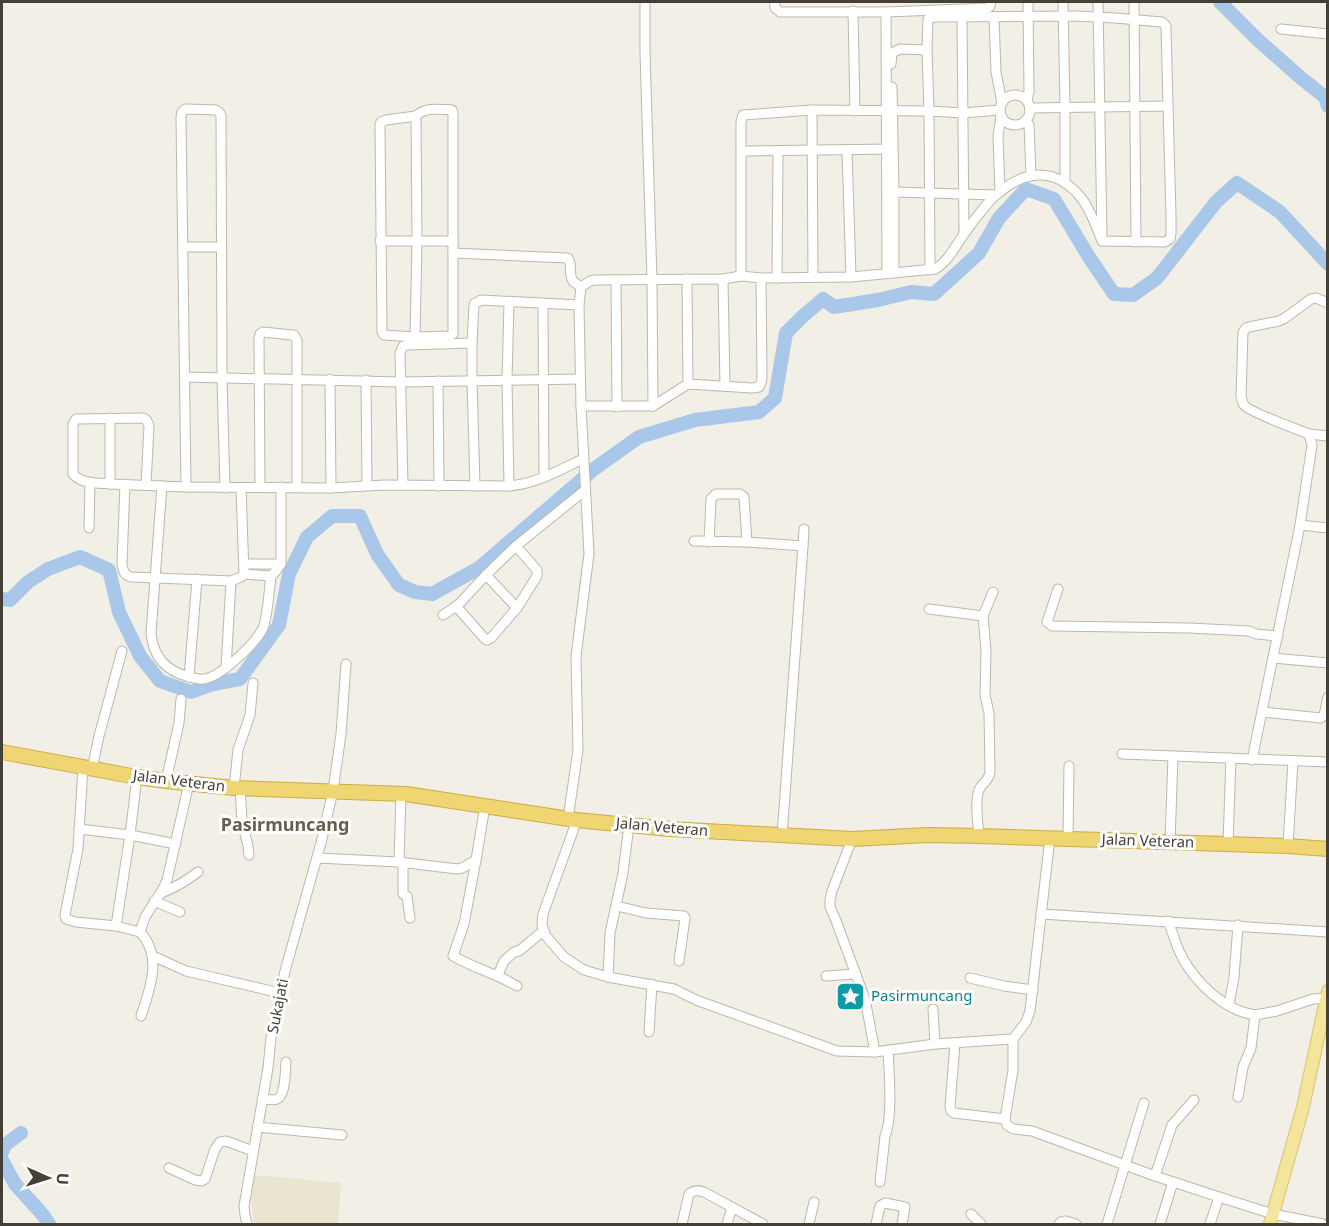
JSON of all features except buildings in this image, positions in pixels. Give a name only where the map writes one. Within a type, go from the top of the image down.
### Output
[{"type":"highway","name":"Jalan Veteran","points":[[2,752],[166,781],[237,787],[401,794],[629,825],[852,839],[928,835],[979,836],[1328,849]]},
{"type":"main road","points":[[1272,1219],[1302,1107],[1327,993]]},
{"type":"street","points":[[645,2],[653,406]]},
{"type":"street","points":[[775,2],[775,8],[780,12],[809,7],[843,6],[853,11],[881,12],[950,5],[988,8],[991,2]]},
{"type":"street","points":[[878,2],[881,12],[889,111],[890,273]]},
{"type":"street","points":[[1001,110],[1010,124],[1019,124],[1026,120],[1030,112],[1029,2]]},
{"type":"street","points":[[1063,2],[1065,183]]},
{"type":"street","points":[[1098,2],[1102,241]]},
{"type":"street","points":[[1134,2],[1136,242]]},
{"type":"street","points":[[920,8],[923,40]]},
{"type":"street","points":[[853,11],[855,111]]},
{"type":"street","points":[[962,16],[964,234]]},
{"type":"street","points":[[930,270],[927,50],[928,19],[935,17],[1098,17],[1160,21],[1165,24],[1171,236],[1165,242],[1102,241]]},
{"type":"street","points":[[994,17],[996,72],[1001,110],[998,136],[998,193]]},
{"type":"street","points":[[1281,29],[1328,34]]},
{"type":"street","points":[[889,111],[892,53],[900,50],[927,50]]},
{"type":"street","points":[[1001,110],[1008,97],[1012,95],[1020,95],[1029,104],[1065,108],[1168,106]]},
{"type":"street","points":[[186,486],[181,114],[186,109],[216,110],[221,115],[222,378],[225,488]]},
{"type":"street","points":[[425,110],[452,110],[453,334],[415,337],[384,335],[382,332],[380,241],[381,122],[416,116],[425,110]]},
{"type":"street","points":[[813,110],[813,277]]},
{"type":"street","points":[[741,276],[741,122],[743,115],[813,110],[963,113],[1001,110]]},
{"type":"street","points":[[415,337],[416,116]]},
{"type":"street","points":[[1026,120],[1029,124],[1031,175]]},
{"type":"street","points":[[741,151],[890,149]]},
{"type":"street","points":[[890,149],[894,192],[890,273]]},
{"type":"street","points":[[847,150],[850,277]]},
{"type":"street","points":[[777,278],[778,152]]},
{"type":"street","points":[[1013,1038],[935,1044],[875,1052],[837,1051],[696,1000],[674,989],[608,977],[584,970],[561,955],[543,931],[542,920],[545,906],[573,831],[578,750],[576,656],[589,554],[580,406],[579,305],[581,287],[590,281],[723,279],[741,276],[761,278],[850,277],[930,270],[942,264],[998,193],[1031,175],[1043,174],[1065,183],[1082,199],[1102,241]]},
{"type":"street","points":[[894,192],[998,193]]},
{"type":"street","points":[[380,241],[453,241]]},
{"type":"street","points":[[184,247],[221,247]]},
{"type":"street","points":[[453,253],[568,258],[571,263],[573,281],[581,287]]},
{"type":"street","points":[[580,406],[653,406],[688,384],[759,387],[761,385],[761,278]]},
{"type":"street","points":[[687,279],[688,384]]},
{"type":"street","points":[[723,279],[725,386]]},
{"type":"street","points":[[616,280],[617,407]]},
{"type":"street","points":[[1328,303],[1316,298],[1311,299],[1286,318],[1246,328],[1243,332],[1241,396],[1243,405],[1252,411],[1309,434],[1328,436]]},
{"type":"street","points":[[475,486],[472,343],[473,308],[476,302],[481,300],[579,305]]},
{"type":"street","points":[[509,302],[507,380],[509,486]]},
{"type":"street","points":[[543,304],[544,477]]},
{"type":"street","points":[[260,487],[259,338],[263,332],[296,337],[297,487]]},
{"type":"street","points":[[403,485],[400,352],[404,346],[472,343]]},
{"type":"street","points":[[185,377],[401,382],[580,379]]},
{"type":"street","points":[[330,379],[331,488]]},
{"type":"street","points":[[366,380],[367,485]]},
{"type":"street","points":[[438,381],[439,486]]},
{"type":"street","points":[[110,418],[110,484]]},
{"type":"street","points":[[146,485],[149,426],[144,418],[76,419],[73,424],[73,474],[76,478],[90,482],[110,484],[225,488],[331,488],[367,485],[509,486],[523,484],[583,462]]},
{"type":"street","points":[[1252,760],[1300,525],[1312,445],[1309,434]]},
{"type":"street","points":[[89,528],[90,482]]},
{"type":"street","points":[[125,484],[123,572],[131,577],[156,579],[231,581],[241,577],[244,569],[241,488]]},
{"type":"street","points":[[162,486],[152,645],[162,662],[180,675],[206,679],[226,668],[246,651],[263,627],[271,576],[281,564],[281,487]]},
{"type":"street","points":[[443,615],[456,606],[516,546],[584,489]]},
{"type":"street","points":[[709,542],[711,499],[716,494],[740,494],[744,497],[747,542]]},
{"type":"street","points":[[1300,525],[1328,528]]},
{"type":"street","points":[[782,836],[804,529]]},
{"type":"street","points":[[694,541],[803,546]]},
{"type":"street","points":[[456,606],[487,640],[491,638],[517,608],[536,578],[537,570],[516,546]]},
{"type":"street","points":[[244,569],[281,564]]},
{"type":"street","points":[[244,569],[271,576]]},
{"type":"street","points":[[486,575],[517,608]]},
{"type":"street","points":[[189,677],[197,579]]},
{"type":"street","points":[[226,668],[231,581]]},
{"type":"street","points":[[1058,589],[1047,622],[1052,626],[1190,628],[1250,631],[1256,634],[1278,636]]},
{"type":"street","points":[[979,836],[978,791],[989,778],[990,772],[983,616],[993,592]]},
{"type":"street","points":[[929,609],[983,616]]},
{"type":"street","points":[[122,651],[99,736],[87,768],[79,815],[78,849],[65,915],[66,919],[76,922],[116,926],[140,932],[153,956],[153,976],[141,1016]]},
{"type":"street","points":[[1273,658],[1328,663]]},
{"type":"street","name":"Sukajati","points":[[247,1224],[244,1211],[271,1038],[285,971],[317,858],[333,791],[341,734],[346,664]]},
{"type":"street","points":[[249,855],[237,787],[238,750],[250,715],[253,683]]},
{"type":"street","points":[[1262,712],[1321,718],[1324,716],[1328,697]]},
{"type":"street","points":[[166,781],[182,699]]},
{"type":"street","points":[[1122,754],[1328,762]]},
{"type":"street","points":[[1170,842],[1173,756]]},
{"type":"street","points":[[1228,844],[1231,758]]},
{"type":"street","points":[[1288,846],[1293,761]]},
{"type":"street","points":[[1068,839],[1069,765]]},
{"type":"street","points":[[116,926],[137,777]]},
{"type":"street","points":[[140,932],[145,917],[167,880],[189,783]]},
{"type":"street","points":[[401,794],[403,894],[407,896],[410,918]]},
{"type":"street","points":[[485,806],[464,924],[453,955],[518,986]]},
{"type":"street","points":[[608,977],[610,933],[623,873],[629,825]]},
{"type":"street","points":[[79,829],[130,835],[176,844]]},
{"type":"street","points":[[1050,838],[1030,1011],[1026,1022],[1013,1038],[1013,1070],[1005,1119],[1007,1125],[1032,1131],[1219,1197],[1272,1219],[1323,1224]]},
{"type":"street","points":[[852,839],[832,891],[830,907],[865,999],[875,1052]]},
{"type":"street","points":[[317,858],[401,862],[457,869],[476,860]]},
{"type":"street","points":[[157,897],[198,872]]},
{"type":"street","points":[[157,897],[180,912]]},
{"type":"street","points":[[616,906],[646,913],[685,917],[679,961]]},
{"type":"street","points":[[1041,914],[1328,932]]},
{"type":"street","points":[[1168,921],[1181,957],[1200,984],[1244,1013],[1255,1015],[1277,1011],[1327,993]]},
{"type":"street","points":[[1229,1005],[1234,977],[1238,925]]},
{"type":"street","points":[[498,975],[504,961],[543,931]]},
{"type":"street","points":[[153,956],[186,971],[280,993]]},
{"type":"street","points":[[826,976],[855,974]]},
{"type":"street","points":[[970,978],[1033,990]]},
{"type":"street","points":[[650,1032],[652,984]]},
{"type":"street","points":[[933,1009],[935,1044]]},
{"type":"street","points":[[1238,1097],[1243,1067],[1251,1048],[1255,1015]]},
{"type":"street","points":[[955,1043],[951,1111],[1005,1119]]},
{"type":"street","points":[[880,1182],[890,1098],[888,1050]]},
{"type":"street","points":[[262,1099],[276,1100],[281,1096],[286,1062]]},
{"type":"street","points":[[1155,1176],[1172,1125],[1194,1100]]},
{"type":"street","points":[[1107,1224],[1144,1103]]},
{"type":"street","points":[[257,1127],[342,1135]]},
{"type":"street","points":[[169,1168],[202,1181],[205,1179],[215,1149],[220,1142],[226,1141],[253,1151]]},
{"type":"street","points":[[1160,1224],[1173,1182]]},
{"type":"street","points":[[682,1224],[689,1194],[693,1191],[704,1192],[763,1224]]},
{"type":"street","points":[[1210,1224],[1219,1197]]},
{"type":"street","points":[[809,1224],[814,1202]]},
{"type":"street","points":[[876,1224],[880,1206],[885,1203],[905,1207],[902,1224]]},
{"type":"street","points":[[727,1224],[732,1207]]},
{"type":"street","points":[[971,1214],[981,1224]]},
{"type":"street","points":[[1059,1224],[1063,1221],[1076,1224]]},
{"type":"shaded area","points":[[253,1175],[341,1183],[338,1224],[254,1223],[251,1199]]},
{"type":"waterway","points":[[1220,2],[1259,41],[1325,97],[1328,106]]},
{"type":"waterway","points":[[2,599],[10,600],[28,582],[48,569],[80,557],[109,570],[119,612],[140,656],[160,681],[191,692],[213,684],[240,679],[279,625],[289,574],[307,537],[332,516],[360,516],[377,554],[399,585],[415,592],[432,594],[479,568],[594,469],[639,437],[695,420],[759,412],[775,398],[786,333],[823,299],[834,307],[911,292],[934,294],[979,253],[999,218],[1026,189],[1054,199],[1114,294],[1133,295],[1157,278],[1216,202],[1237,183],[1280,212],[1328,264]]},
{"type":"waterway","points":[[2,1152],[5,1145],[21,1133]]},
{"type":"waterway","points":[[2,1160],[15,1184],[49,1224]]},
{"type":"place","name":"Pasirmuncang","points":[[850,996]]},
{"type":"district","name":"Pasirmuncang","points":[[285,825]]}]
